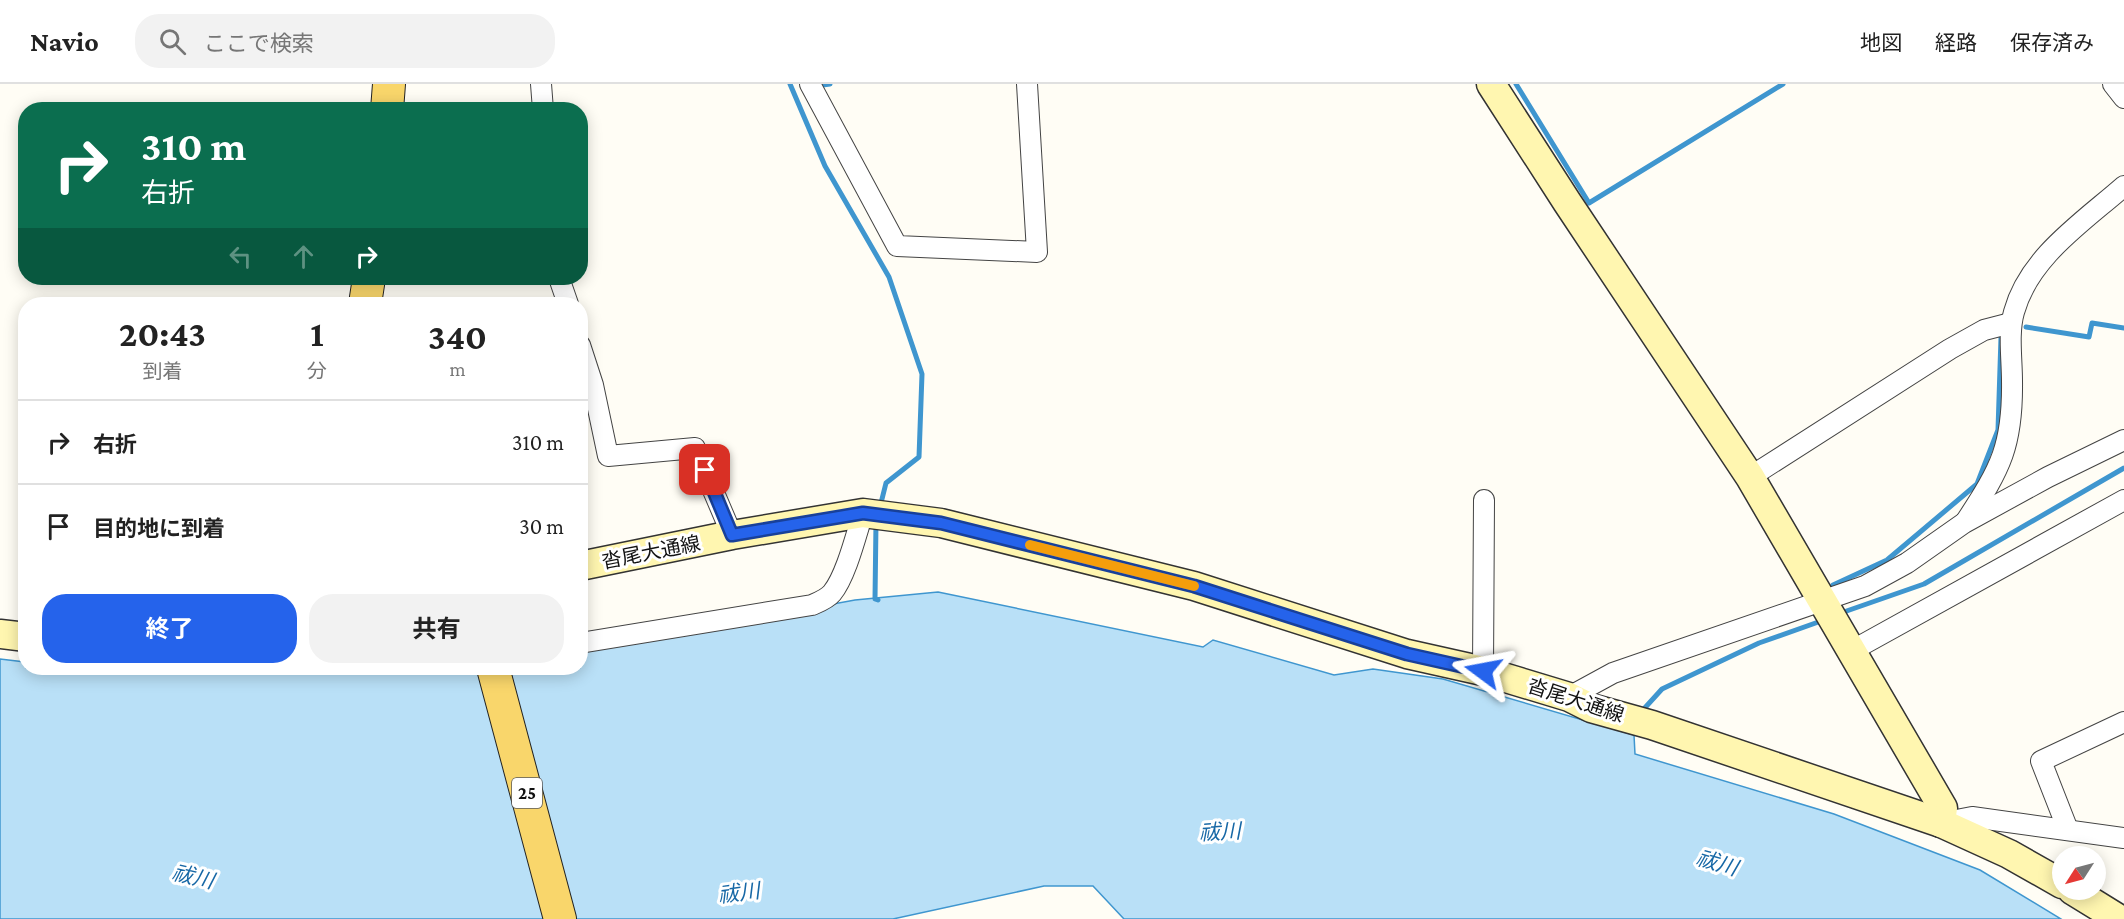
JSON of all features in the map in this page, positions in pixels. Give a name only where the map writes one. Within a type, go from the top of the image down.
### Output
[{"type":"main road","points":[[388,102],[389,84]]},
{"type":"main road","points":[[1492,84],[1567,202],[1750,477],[1943,808],[1941,823]]},
{"type":"main road","name":"沓尾大通線","points":[[588,564],[732,535],[863,513],[941,523],[1171,581],[1407,654],[1483,671],[1652,725],[1941,823],[2009,855],[2052,879]]},
{"type":"main road","points":[[0,634],[18,636]]},
{"type":"main road","name":"25","points":[[495,675],[560,919]]},
{"type":"main road","points":[[2089,900],[2120,919]]},
{"type":"street","points":[[541,84],[542,102]]},
{"type":"street","points":[[810,84],[897,246],[1037,252],[1027,84]]},
{"type":"street","points":[[2113,84],[2124,98]]},
{"type":"street","points":[[1965,523],[1991,482],[2009,439],[2013,400],[2011,323],[2020,296],[2042,260],[2124,186]]},
{"type":"street","points":[[1750,477],[1950,349],[1984,330],[2011,323]]},
{"type":"street","points":[[588,370],[608,456],[695,448],[732,535]]},
{"type":"street","points":[[1580,702],[1613,673],[1825,605],[1865,586],[1907,563],[1965,523],[2048,477],[2124,440]]},
{"type":"street","points":[[1483,671],[1484,500]]},
{"type":"street","points":[[1851,647],[2124,500]]},
{"type":"street","points":[[588,642],[821,601],[832,593],[842,574],[863,513]]},
{"type":"street","points":[[2068,830],[2041,760],[2124,722]]},
{"type":"street","points":[[1941,823],[1972,817],[2124,838]]},
{"type":"water","name":"祓川","points":[[938,592],[1203,647],[1213,640],[1334,675],[1373,669],[1443,679],[1634,735],[1635,754],[1834,814],[1980,870],[2061,919],[1124,919],[1093,886],[1044,886],[893,919],[0,919],[0,659],[18,661],[18,675],[588,675],[588,649],[855,600]]},
{"type":"waterway","points":[[790,84],[825,166],[889,277],[922,374],[919,457],[886,483],[880,507]]},
{"type":"waterway","points":[[815,86],[830,84]]},
{"type":"waterway","points":[[1516,84],[1589,203],[1783,84]]},
{"type":"waterway","points":[[2026,327],[2089,337],[2092,323],[2124,328]]},
{"type":"waterway","points":[[1833,585],[1887,560],[1977,484],[1998,430],[2001,337]]},
{"type":"waterway","points":[[1838,614],[1924,584],[2124,468]]},
{"type":"waterway","points":[[876,522],[875,599],[878,600]]},
{"type":"waterway","points":[[1642,711],[1662,689],[1759,643],[1824,620]]},
{"type":"slow traffic","points":[[1030,545],[1194,586]]},
{"type":"route","points":[[705,470],[732,535],[863,513],[941,523],[1194,586],[1407,654],[1483,671]]}]
